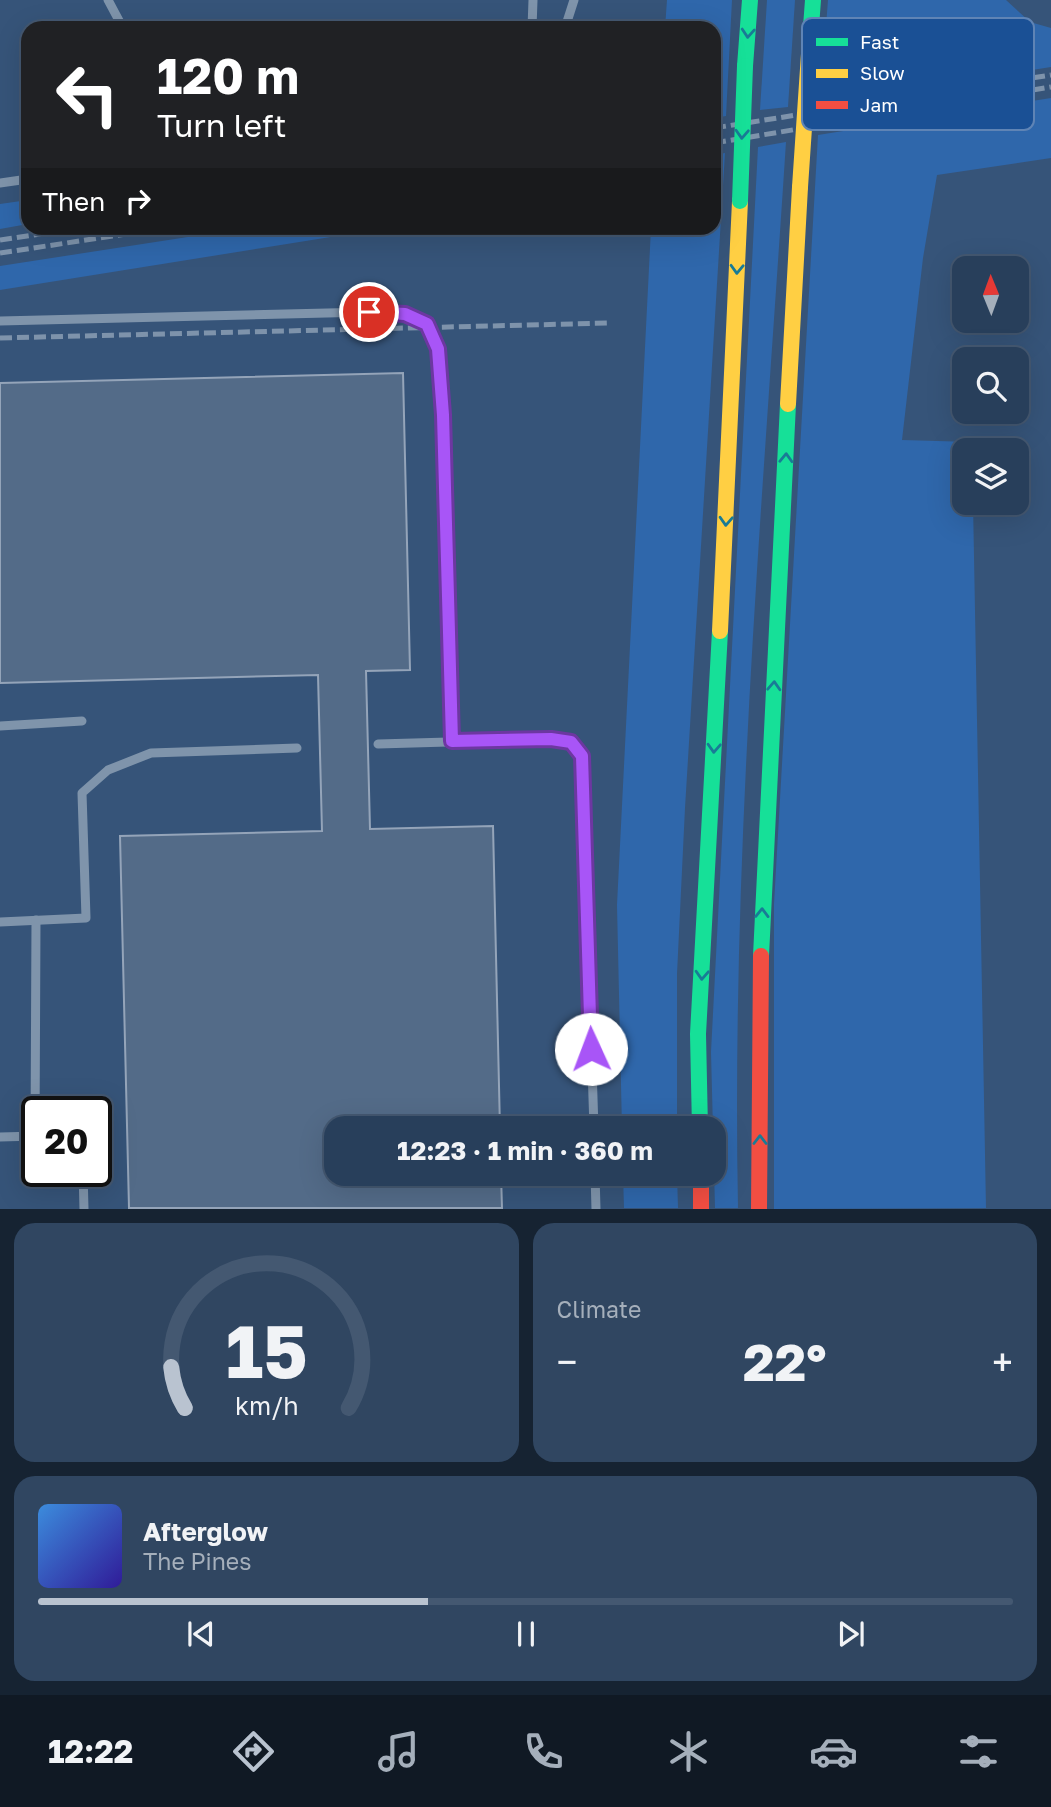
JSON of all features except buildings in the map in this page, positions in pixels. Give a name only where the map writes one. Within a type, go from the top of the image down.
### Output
[{"type":"highway","points":[[700,1116],[698,1034],[734,369],[750,0]]},
{"type":"highway","points":[[812,18],[813,0]]},
{"type":"highway","points":[[759,1209],[762,903],[804,130]]},
{"type":"highway","points":[[701,1186],[701,1209]]},
{"type":"lane","points":[[108,0],[119,21]]},
{"type":"lane","points":[[532,21],[533,0]]},
{"type":"lane","points":[[567,21],[574,0]]},
{"type":"lane","points":[[0,183],[21,180]]},
{"type":"lane","points":[[0,321],[369,312],[405,314],[427,324],[438,349],[443,415],[452,741]]},
{"type":"lane","points":[[0,726],[82,721]]},
{"type":"lane","points":[[377,744],[551,739],[571,742],[582,756],[594,1116]]},
{"type":"lane","points":[[0,922],[86,918],[82,793],[108,770],[150,753],[298,748]]},
{"type":"lane","points":[[36,920],[36,1096]]},
{"type":"lane","points":[[0,1137],[21,1136]]},
{"type":"lane","points":[[595,1186],[596,1209]]},
{"type":"lane","points":[[83,1187],[84,1209]]},
{"type":"shaded area","points":[[667,0],[732,0],[726,116],[721,117],[721,21],[666,21]]},
{"type":"shaded area","points":[[767,0],[795,0],[788,107],[760,110]]},
{"type":"shaded area","points":[[828,0],[1006,0],[1026,18],[827,18]]},
{"type":"shaded area","points":[[1034,23],[1051,28],[1051,67],[1034,70]]},
{"type":"shaded area","points":[[1051,98],[1051,158],[937,175],[923,258],[902,440],[952,441],[952,515],[973,515],[986,1208],[774,1209],[774,904],[818,135],[849,130],[1034,130],[1034,101]]},
{"type":"shaded area","points":[[786,142],[744,808],[737,1075],[738,1208],[715,1208],[714,1186],[726,1186],[726,1116],[713,1116],[711,1052],[758,147]]},
{"type":"shaded area","points":[[725,153],[721,218],[721,154]]},
{"type":"shaded area","points":[[21,201],[21,225],[0,229],[0,204]]},
{"type":"shaded area","points":[[201,235],[343,235],[0,290],[0,266]]},
{"type":"shaded area","points":[[651,235],[720,235],[685,808],[677,974],[677,1116],[622,1116],[617,905]]},
{"type":"shaded area","points":[[623,1186],[677,1186],[678,1208],[624,1208]]},
{"type":"railway","points":[[1034,78],[1051,75]]},
{"type":"railway","points":[[1034,90],[1051,87]]},
{"type":"railway","points":[[721,127],[802,114]]},
{"type":"railway","points":[[721,142],[802,128]]},
{"type":"railway","points":[[0,240],[34,235]]},
{"type":"railway","points":[[0,253],[120,235]]},
{"type":"railway","points":[[0,338],[610,323]]},
{"type":"traffic: fast","points":[[745,66],[750,0]]},
{"type":"traffic: fast","points":[[812,18],[813,0]]},
{"type":"traffic: fast","points":[[740,201],[745,66]]},
{"type":"traffic: fast","points":[[761,956],[788,404]]},
{"type":"traffic: fast","points":[[700,1116],[698,1034],[720,631]]},
{"type":"traffic: slow","points":[[800,187],[804,130]]},
{"type":"traffic: slow","points":[[788,404],[800,187]]},
{"type":"traffic: slow","points":[[720,631],[740,201]]},
{"type":"traffic: jam","points":[[759,1209],[761,956]]},
{"type":"traffic: jam","points":[[701,1186],[701,1209]]},
{"type":"route","points":[[369,312],[405,314],[427,324],[438,349],[443,415],[452,741],[551,739],[571,742],[582,756],[591,1049]]}]
